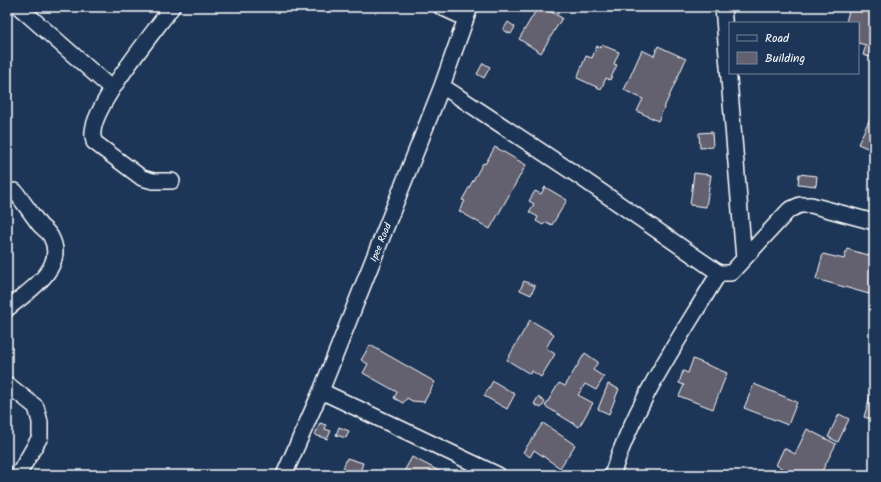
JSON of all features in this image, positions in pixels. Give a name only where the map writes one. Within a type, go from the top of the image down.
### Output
[{"type":"street","points":[[19,7],[112,89]]},
{"type":"street","points":[[172,7],[112,89],[94,124],[92,133],[94,142],[142,178],[153,181],[172,181]]},
{"type":"street","points":[[441,7],[467,12]]},
{"type":"street","points":[[723,7],[744,259]]},
{"type":"street","name":"Ipee Road","points":[[284,475],[321,391],[442,86],[467,12]]},
{"type":"street","points":[[442,86],[580,177],[719,273],[731,272],[789,210],[800,205],[811,205],[874,222]]},
{"type":"street","points":[[7,309],[34,288],[46,274],[52,264],[55,252],[51,237],[40,225],[15,191]]},
{"type":"street","points":[[612,475],[618,456],[643,401],[719,273]]},
{"type":"street","points":[[7,384],[36,408],[40,422],[40,436],[18,475]]},
{"type":"street","points":[[321,391],[498,475]]},
{"type":"building","points":[[538,7],[543,7],[562,18],[541,53],[519,39]]},
{"type":"building","points":[[850,7],[874,7],[874,58],[863,55],[866,45],[859,43],[859,22],[846,22]]},
{"type":"building","points":[[508,22],[515,27],[511,34],[503,30]]},
{"type":"building","points":[[602,45],[619,52],[614,64],[617,65],[610,80],[606,78],[601,89],[577,78],[586,56],[592,58],[597,46],[600,48]]},
{"type":"building","points":[[658,46],[686,59],[658,121],[637,111],[643,99],[624,90],[642,50],[654,56]]},
{"type":"building","points":[[483,63],[490,67],[484,78],[477,74]]},
{"type":"building","points":[[874,112],[874,151],[858,144]]},
{"type":"building","points":[[712,132],[713,147],[700,148],[699,133]]},
{"type":"building","points":[[495,147],[526,165],[490,229],[459,211],[465,201],[462,200],[483,163],[485,164]]},
{"type":"building","points":[[694,173],[711,175],[706,207],[690,205]]},
{"type":"building","points":[[799,174],[817,176],[816,186],[798,184]]},
{"type":"building","points":[[545,187],[567,200],[552,225],[546,222],[543,225],[536,221],[538,217],[529,212],[534,204],[529,201],[535,191],[541,194]]},
{"type":"building","points":[[847,249],[874,257],[874,275],[869,294],[816,279],[823,254],[844,259]]},
{"type":"building","points":[[524,281],[535,286],[531,295],[520,290]]},
{"type":"building","points":[[530,320],[554,334],[546,348],[555,354],[541,377],[532,371],[530,374],[507,360]]},
{"type":"building","points":[[370,345],[435,382],[424,402],[412,401],[407,398],[403,403],[394,398],[397,392],[363,373],[368,364],[361,360]]},
{"type":"building","points":[[585,353],[598,362],[593,370],[604,377],[596,390],[585,384],[578,395],[593,403],[579,427],[545,406],[559,383],[565,386]]},
{"type":"building","points":[[693,359],[727,373],[713,409],[679,396],[684,385],[679,383],[683,371],[688,373]]},
{"type":"building","points":[[874,361],[874,380],[870,379]]},
{"type":"building","points":[[493,381],[515,394],[507,409],[484,396]]},
{"type":"building","points":[[608,384],[619,389],[609,414],[598,409]]},
{"type":"building","points":[[754,384],[797,402],[788,425],[744,408]]},
{"type":"building","points":[[871,393],[874,394],[874,420],[864,417]]},
{"type":"building","points":[[538,397],[545,402],[541,408],[534,404]]},
{"type":"building","points":[[839,414],[849,419],[838,442],[828,437]]},
{"type":"building","points":[[320,423],[326,425],[325,429],[331,431],[327,439],[315,435]]},
{"type":"building","points":[[543,423],[575,445],[560,468],[534,450],[530,457],[523,452]]},
{"type":"building","points":[[339,427],[349,431],[346,438],[336,435]]},
{"type":"building","points":[[807,429],[836,444],[820,475],[785,475],[787,471],[776,465],[784,448],[795,454]]},
{"type":"building","points":[[412,457],[447,475],[402,475]]},
{"type":"building","points":[[347,458],[363,463],[359,475],[341,474]]}]
